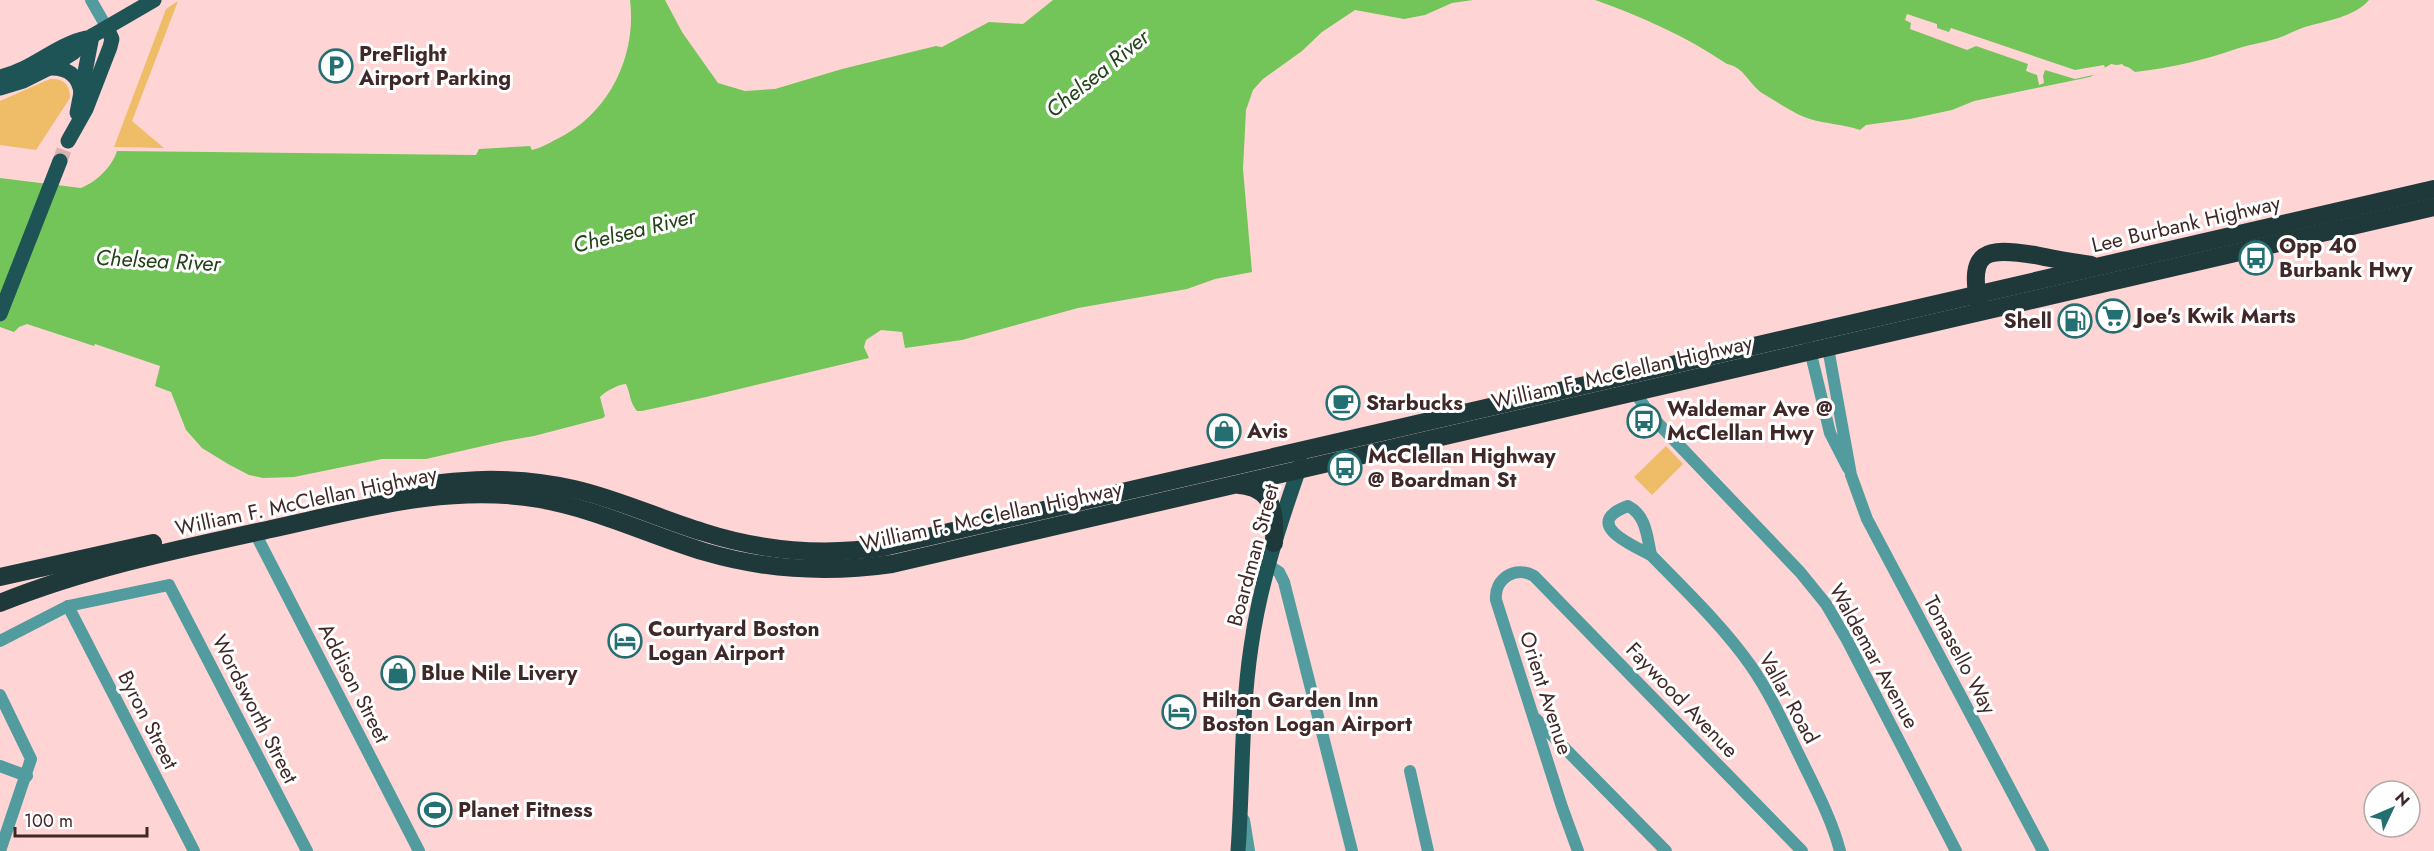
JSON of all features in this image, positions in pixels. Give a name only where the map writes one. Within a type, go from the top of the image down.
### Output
[{"type":"highway","name":"Lee Burbank Highway","points":[[1979,304],[2102,266],[2434,189]]},
{"type":"highway","name":"Lee Burbank Highway","points":[[1953,310],[2434,207]]},
{"type":"highway","points":[[1979,304],[1975,282],[1977,268],[1984,256],[1993,251],[2004,250],[2102,266]]},
{"type":"highway","name":"William F. McClellan Highway","points":[[0,577],[409,487],[472,479],[520,481],[575,489],[614,500],[704,533],[758,546],[805,551],[860,550],[924,539],[1305,450],[1808,344],[1953,310]]},
{"type":"highway","name":"William F. McClellan Highway","points":[[0,603],[93,570],[413,499],[458,494],[528,497],[579,508],[691,547],[737,560],[792,568],[843,569],[907,561],[1635,393],[1808,344],[1828,348],[1953,310]]},
{"type":"highway","points":[[1234,485],[1257,489],[1268,497],[1273,514],[1274,543]]},
{"type":"main road","points":[[0,77],[37,63],[73,41],[109,34],[154,0]]},
{"type":"main road","points":[[0,314],[109,34]]},
{"type":"main road","points":[[0,88],[23,81],[49,68],[73,53],[92,36]]},
{"type":"main road","points":[[85,97],[92,36]]},
{"type":"main road","points":[[49,68],[71,72],[80,84],[85,97]]},
{"type":"main road","name":"Boardman Street","points":[[1238,851],[1248,669],[1254,628],[1274,543],[1305,450]]},
{"type":"street","points":[[94,5],[109,34]]},
{"type":"street","points":[[92,36],[94,5]]},
{"type":"street","name":"Tomasello Way","points":[[1808,344],[1830,433],[1851,475],[1877,540],[2043,851]]},
{"type":"street","name":"Tomasello Way","points":[[1828,348],[1851,475]]},
{"type":"street","name":"Waldemar Avenue","points":[[1635,393],[1653,418],[1804,577],[1826,604],[1847,640],[1956,851]]},
{"type":"street","name":"Addison Street","points":[[255,533],[419,851]]},
{"type":"street","name":"Vallar Road","points":[[1651,555],[1742,653],[1760,680],[1822,802],[1840,851]]},
{"type":"street","points":[[1268,564],[1276,569],[1284,582],[1352,851]]},
{"type":"street","name":"Orient Avenue","points":[[1534,576],[1523,572],[1510,574],[1499,585],[1496,596],[1578,851]]},
{"type":"street","name":"Faywood Avenue","points":[[1534,576],[1802,851]]},
{"type":"street","name":"Wordsworth Street","points":[[68,606],[169,585],[307,851]]},
{"type":"street","points":[[0,640],[68,606]]},
{"type":"street","name":"Byron Street","points":[[68,606],[194,851]]},
{"type":"street","points":[[0,695],[30,754],[31,765],[0,851]]},
{"type":"street","points":[[1535,718],[1666,851]]},
{"type":"street","points":[[0,766],[27,776]]},
{"type":"street","points":[[1410,771],[1428,851]]},
{"type":"street","points":[[1242,804],[1250,851]]},
{"type":"shaded area","points":[[178,1],[132,121],[164,148],[114,147],[166,9]]},
{"type":"shaded area","points":[[50,79],[65,83],[69,89],[70,98],[36,150],[0,145],[0,101]]},
{"type":"shaded area","points":[[1666,446],[1683,464],[1652,495],[1634,477]]},
{"type":"water","name":"Chelsea River","points":[[630,0],[665,0],[682,32],[718,83],[745,91],[775,89],[842,69],[936,46],[942,47],[989,22],[1023,24],[1053,0],[1473,0],[1452,3],[1425,15],[1404,19],[1355,10],[1322,32],[1302,51],[1263,79],[1253,90],[1246,110],[1243,169],[1252,272],[1215,279],[1187,289],[1078,308],[962,340],[905,348],[902,332],[881,330],[866,340],[864,347],[869,358],[642,411],[637,411],[634,407],[626,384],[600,397],[605,416],[603,418],[534,436],[426,459],[382,459],[294,477],[263,478],[249,475],[202,448],[186,430],[171,392],[155,386],[160,366],[27,324],[14,332],[0,327],[0,178],[81,188],[103,173],[117,151],[476,155],[479,149],[530,146],[532,150],[575,128],[605,99],[624,62],[629,42]]},
{"type":"water","points":[[1595,0],[2369,0],[2356,11],[2339,18],[2201,60],[2135,72],[2128,67],[2111,64],[2090,77],[1974,101],[1952,110],[1910,119],[1866,125],[1860,130],[1804,117],[1762,93],[1738,69],[1680,36]]},
{"type":"pier","points":[[1907,14],[1937,24],[1937,28],[1949,32],[1951,28],[2075,70],[2104,65],[2105,68],[2122,64],[2134,75],[2127,70],[2112,67],[2102,73],[2075,79],[2045,70],[2044,83],[2039,85],[2037,75],[2026,71],[2028,64],[1976,46],[1967,50],[1910,29],[1911,23],[1905,20]]},
{"type":"tunnel","points":[[60,161],[64,150]]},
{"type":"place","name":"PreFlight Airport Parking","points":[[336,66]]},
{"type":"place","name":"Opp 40 Burbank Hwy","points":[[2256,258]]},
{"type":"place","name":"Joe's Kwik Marts","points":[[2113,316]]},
{"type":"place","name":"Shell","points":[[2075,321]]},
{"type":"place","name":"Starbucks","points":[[1343,403]]},
{"type":"place","name":"Waldemar Ave @ McClellan Hwy","points":[[1644,421]]},
{"type":"place","name":"Avis","points":[[1224,431]]},
{"type":"place","name":"McClellan Highway @ Boardman St","points":[[1345,468]]},
{"type":"place","name":"Courtyard Boston Logan Airport","points":[[625,641]]},
{"type":"place","name":"Blue Nile Livery","points":[[398,673]]},
{"type":"place","name":"Hilton Garden Inn Boston Logan Airport","points":[[1179,712]]},
{"type":"place","name":"Planet Fitness","points":[[435,810]]}]
